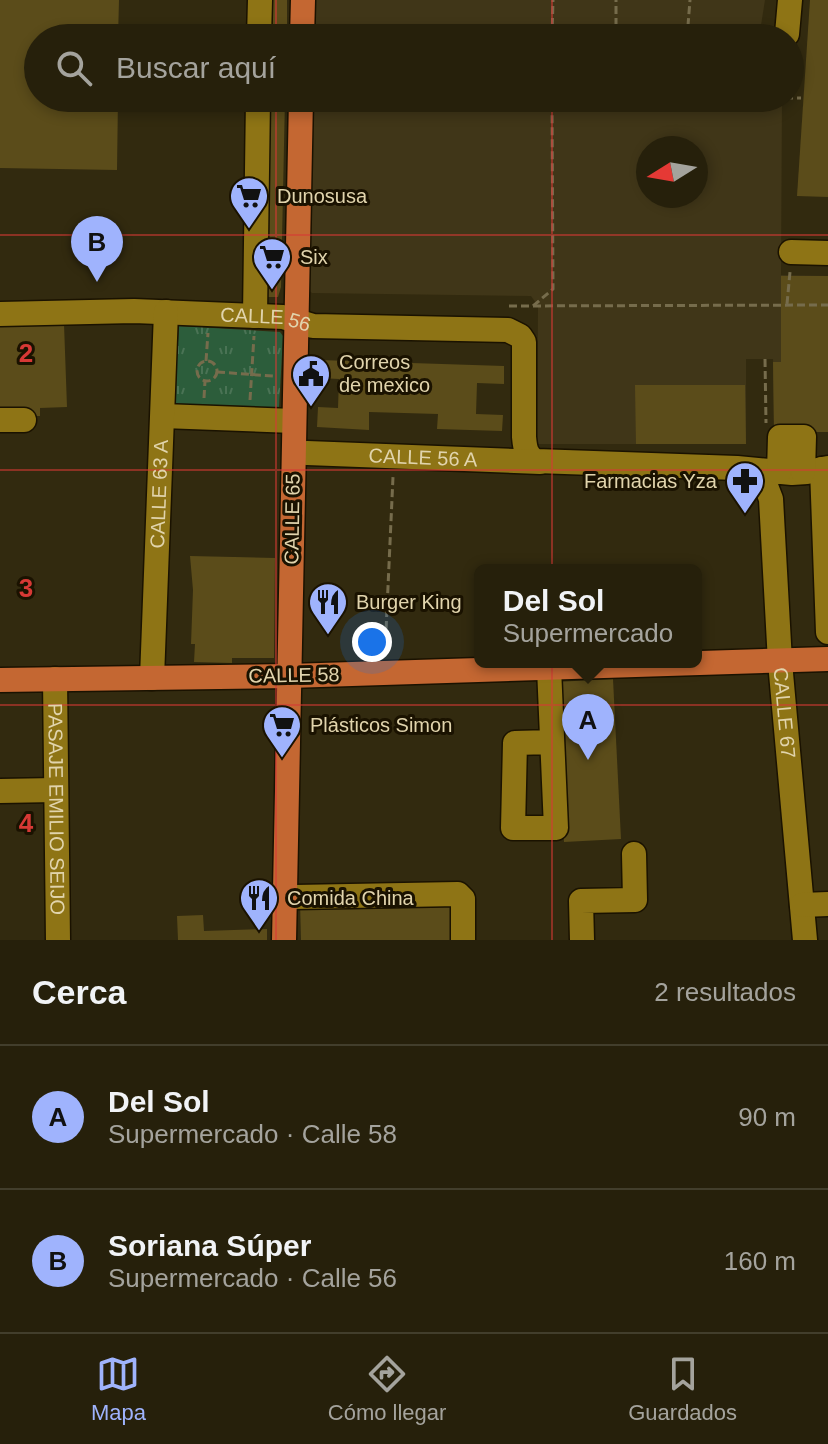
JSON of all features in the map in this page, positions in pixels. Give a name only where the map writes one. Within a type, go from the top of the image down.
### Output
[{"type":"main road","points":[[302,24],[303,0]]},
{"type":"main road","name":"CALLE 65","points":[[284,940],[301,112]]},
{"type":"main road","name":"CALLE 58","points":[[702,664],[828,659]]},
{"type":"main road","name":"CALLE 58","points":[[0,680],[549,668]]},
{"type":"street","points":[[259,24],[260,0]]},
{"type":"street","points":[[788,24],[790,0]]},
{"type":"street","points":[[254,324],[258,112]]},
{"type":"street","points":[[791,252],[828,253]]},
{"type":"street","name":"CALLE 56","points":[[0,314],[166,312],[254,324],[283,317],[313,326],[496,328],[514,331],[524,342],[525,449],[536,460]]},
{"type":"street","name":"CALLE 63 A","points":[[152,678],[166,312]]},
{"type":"street","points":[[163,416],[294,421]]},
{"type":"street","name":"CALLE 56 A","points":[[307,453],[536,460]]},
{"type":"street","points":[[536,460],[799,473],[828,632]]},
{"type":"street","name":"CALLE 67","points":[[799,473],[771,499],[780,662],[805,940]]},
{"type":"street","points":[[549,668],[552,742]]},
{"type":"street","name":"PASAJE EMILIO SEIJO","points":[[55,679],[58,940]]},
{"type":"street","points":[[0,791],[56,790]]},
{"type":"street","points":[[582,940],[581,901],[635,900],[634,854]]},
{"type":"street","points":[[295,897],[458,894],[463,899],[463,940]]},
{"type":"street","points":[[802,905],[828,904]]},
{"type":"path","points":[[552,24],[553,0]]},
{"type":"path","points":[[616,0],[616,24]]},
{"type":"path","points":[[688,24],[690,0]]},
{"type":"path","points":[[533,306],[553,289],[552,112]]},
{"type":"path","points":[[787,305],[791,252]]},
{"type":"path","points":[[509,306],[828,305]]},
{"type":"path","points":[[249,408],[254,324]]},
{"type":"path","points":[[206,361],[208,329]]},
{"type":"path","points":[[765,359],[766,429]]},
{"type":"path","points":[[206,361],[213,363],[217,372],[213,379],[205,381],[197,373],[198,366],[206,361]]},
{"type":"path","points":[[217,372],[278,376]]},
{"type":"path","points":[[204,406],[205,381]]},
{"type":"path","points":[[385,657],[394,456]]},
{"type":"shaded area","points":[[313,0],[765,0],[761,24],[312,24]]},
{"type":"shaded area","points":[[309,112],[782,112],[781,275],[828,276],[828,432],[774,432],[773,359],[746,359],[746,444],[537,444],[538,306],[531,296],[312,293],[303,285]]},
{"type":"green space","points":[[179,326],[280,332],[283,336],[279,407],[273,413],[178,408],[174,404]]},
{"type":"building","points":[[0,0],[119,0],[118,24],[24,24],[24,112],[118,112],[117,170],[0,168]]},
{"type":"building","points":[[272,0],[287,0],[287,24],[271,24]]},
{"type":"building","points":[[810,0],[828,0],[828,197],[797,196]]},
{"type":"building","points":[[269,112],[285,112],[281,287],[278,297],[268,297],[265,288]]},
{"type":"building","points":[[781,276],[828,276],[828,432],[774,432],[773,362],[781,362]]},
{"type":"building","points":[[64,324],[67,407],[40,408],[40,416],[26,416],[26,407],[23,410],[0,410],[0,326]]},
{"type":"building","points":[[319,360],[504,366],[504,384],[477,383],[476,414],[503,415],[502,431],[437,429],[438,414],[369,412],[369,430],[317,427],[318,407],[338,408],[339,379],[319,378]]},
{"type":"building","points":[[635,385],[745,385],[746,444],[636,444]]},
{"type":"building","points":[[190,556],[275,558],[274,658],[232,658],[232,663],[194,662]]},
{"type":"building","points":[[613,679],[621,839],[564,842],[555,682]]},
{"type":"building","points":[[456,900],[457,940],[301,940],[300,902]]},
{"type":"building","points":[[203,915],[204,931],[267,929],[267,940],[178,940],[177,916]]},
{"type":"place","name":"Dunosusa","points":[[249,230]]},
{"type":"place","name":"Soriana Súper","points":[[97,282]]},
{"type":"place","name":"Six","points":[[272,291]]},
{"type":"place","name":"Correos de mexico","points":[[311,408]]},
{"type":"place","name":"Farmacias Yza","points":[[745,515]]},
{"type":"place","name":"Burger King","points":[[328,636]]},
{"type":"place","name":"Plásticos Simon","points":[[282,759]]},
{"type":"place","name":"Del Sol","points":[[588,760]]},
{"type":"place","name":"Comida China","points":[[259,932]]}]
